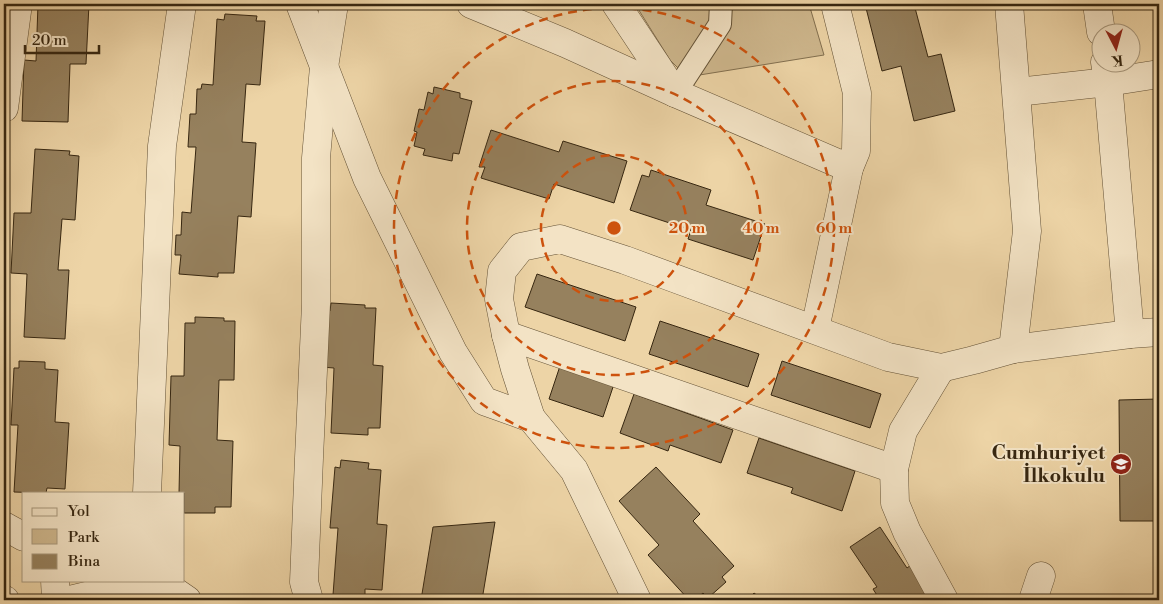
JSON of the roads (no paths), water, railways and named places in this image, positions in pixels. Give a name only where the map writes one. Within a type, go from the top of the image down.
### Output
[{"type":"street","points":[[4,108],[18,4]]},
{"type":"street","points":[[147,492],[162,146],[182,4]]},
{"type":"street","points":[[300,4],[367,178],[453,352],[484,401],[531,418]]},
{"type":"street","points":[[309,600],[304,582],[316,304],[316,158],[324,67],[334,4]]},
{"type":"street","points":[[471,4],[565,43],[849,168]]},
{"type":"street","points":[[616,4],[675,93]]},
{"type":"street","points":[[675,93],[720,24],[721,4]]},
{"type":"street","points":[[815,329],[849,168],[856,151],[857,93],[835,4]]},
{"type":"street","points":[[1009,4],[1027,231],[1012,349]]},
{"type":"street","points":[[1097,4],[1100,22]]},
{"type":"street","points":[[1017,92],[1106,72],[1159,74]]},
{"type":"street","points":[[1106,72],[1130,334]]},
{"type":"street","points":[[637,600],[574,470],[531,418],[506,335],[500,299],[502,271],[521,247],[560,239],[815,329],[888,357],[942,368],[1012,349],[1159,332]]},
{"type":"street","points":[[506,335],[894,469]]},
{"type":"street","points":[[942,368],[903,431],[894,469],[895,502],[907,532],[944,600]]},
{"type":"street","points":[[4,526],[22,536]]},
{"type":"street","points":[[55,582],[56,600]]},
{"type":"street","points":[[69,600],[145,582]]},
{"type":"street","points":[[161,582],[187,600]]},
{"type":"place","name":"Cumhuriyet İlkokulu","points":[[1121,464]]}]
